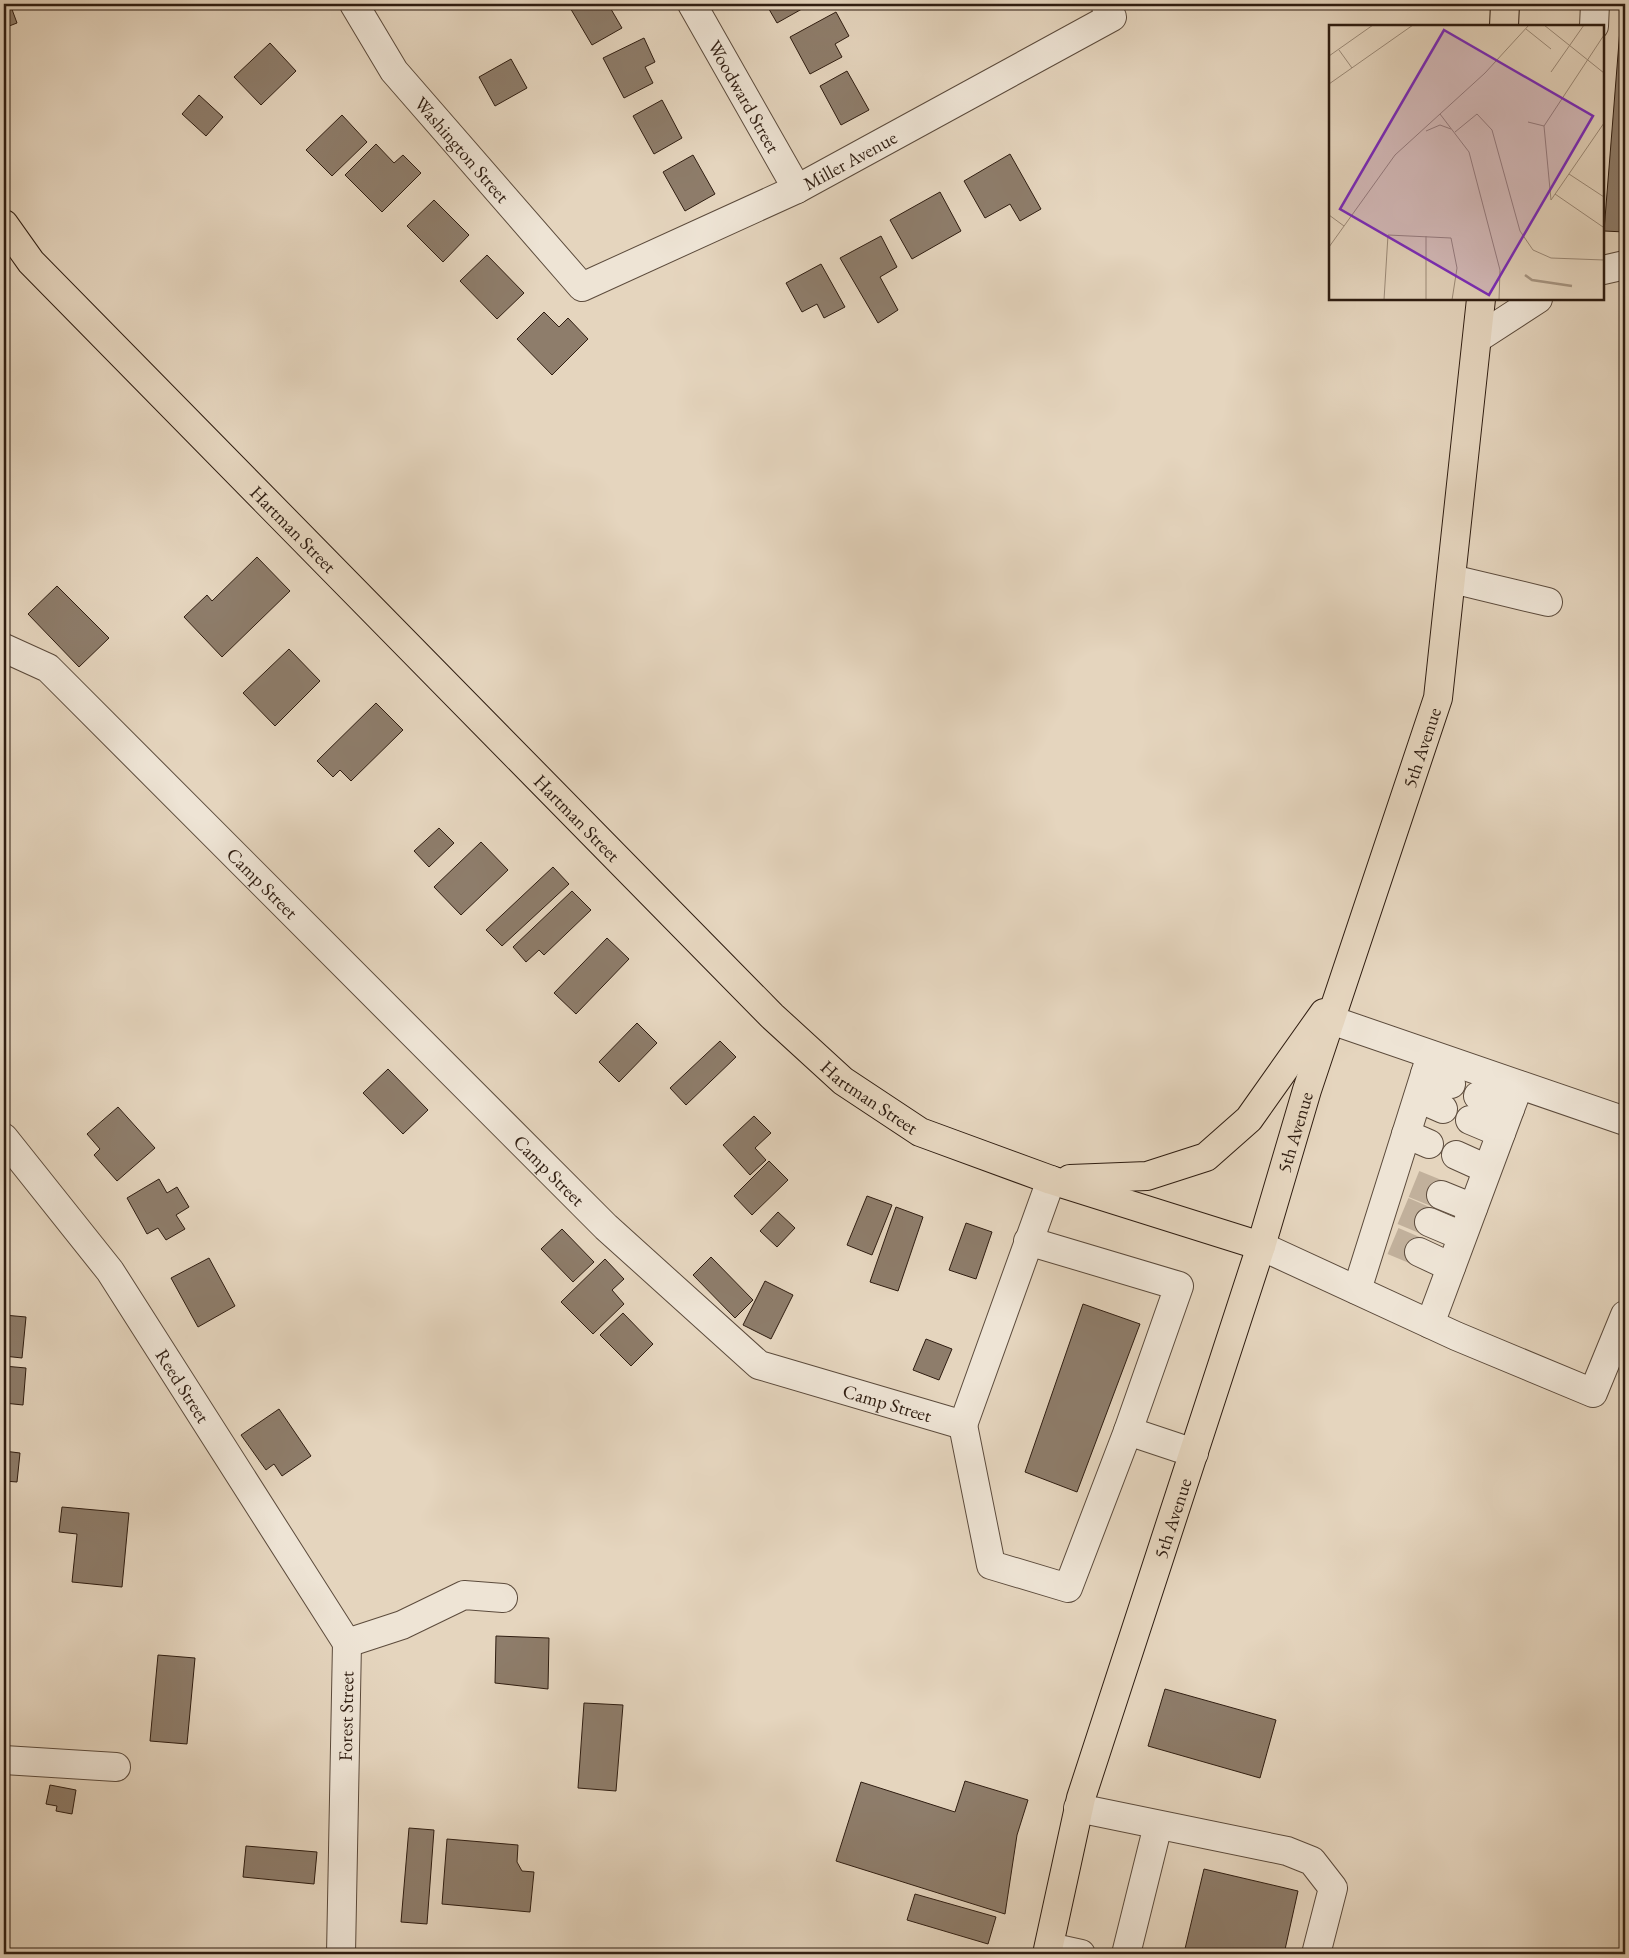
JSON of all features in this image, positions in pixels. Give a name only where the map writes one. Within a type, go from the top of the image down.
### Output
[{"type":"main road","points":[[1504,25],[1506,4]]},
{"type":"main road","name":"Hartman Street","points":[[4,224],[31,262],[772,1016],[843,1081],[920,1132],[1051,1180],[1261,1246]]},
{"type":"main road","name":"5th Avenue","points":[[1048,1951],[1078,1808],[1261,1246],[1307,1090],[1438,698],[1481,300]]},
{"type":"main road","points":[[1051,1180],[1147,1176],[1206,1157],[1249,1120],[1341,988]]},
{"type":"street","name":"Washington Street","points":[[354,4],[394,71],[582,287]]},
{"type":"street","name":"Woodward Street","points":[[692,4],[797,189]]},
{"type":"street","points":[[1594,25],[1595,4]]},
{"type":"street","name":"Miller Avenue","points":[[582,287],[797,189],[1108,10]]},
{"type":"street","points":[[1604,270],[1625,265]]},
{"type":"street","points":[[1478,338],[1536,300]]},
{"type":"street","points":[[1452,579],[1548,602]]},
{"type":"street","name":"Camp Street","points":[[4,648],[48,668],[606,1227],[758,1365],[962,1425]]},
{"type":"street","points":[[1331,1020],[1425,1076],[1510,1109]]},
{"type":"street","points":[[1425,1076],[1447,1096]]},
{"type":"street","points":[[1357,1290],[1384,1236],[1418,1139],[1425,1076]]},
{"type":"street","points":[[1474,1108],[1510,1109],[1625,1121]]},
{"type":"street","points":[[1430,1324],[1510,1109]]},
{"type":"street","name":"Reed Street","points":[[4,1138],[110,1271],[347,1644]]},
{"type":"street","points":[[1456,1155],[1487,1169]]},
{"type":"street","points":[[1028,1240],[1179,1286],[1128,1431],[1068,1588],[991,1565],[962,1425],[1028,1240],[1051,1180]]},
{"type":"street","points":[[1441,1195],[1473,1208]]},
{"type":"street","points":[[1429,1222],[1462,1236]]},
{"type":"street","points":[[1261,1246],[1430,1324],[1593,1393],[1625,1315]]},
{"type":"street","points":[[1419,1252],[1451,1267]]},
{"type":"street","points":[[1128,1431],[1194,1453]]},
{"type":"street","name":"Forest Street","points":[[341,1954],[347,1644],[402,1625],[464,1595],[503,1598]]},
{"type":"street","points":[[4,1760],[116,1767]]},
{"type":"street","points":[[1078,1808],[1287,1852],[1312,1861],[1333,1888],[1316,1954]]},
{"type":"street","points":[[1126,1954],[1158,1824]]},
{"type":"street","points":[[1048,1951],[1081,1954]]},
{"type":"building","points":[[4,4],[10,4],[17,23],[4,28]]},
{"type":"building","points":[[573,4],[608,4],[622,28],[592,45],[569,6]]},
{"type":"building","points":[[766,4],[808,4],[809,5],[777,23]]},
{"type":"building","points":[[1622,4],[1625,4],[1625,232],[1604,231]]},
{"type":"building","points":[[836,12],[849,36],[835,44],[842,57],[810,74],[790,37]]},
{"type":"building","points":[[644,38],[655,62],[645,67],[653,83],[624,98],[603,58]]},
{"type":"building","points":[[270,43],[296,71],[261,105],[234,77]]},
{"type":"building","points":[[511,59],[527,88],[495,106],[479,77]]},
{"type":"building","points":[[847,71],[869,110],[841,125],[820,86]]},
{"type":"building","points":[[199,95],[223,117],[206,136],[182,114]]},
{"type":"building","points":[[662,100],[682,138],[654,154],[633,116]]},
{"type":"building","points":[[342,115],[367,142],[332,176],[306,150]]},
{"type":"building","points":[[376,144],[394,163],[403,155],[421,173],[382,212],[345,175]]},
{"type":"building","points":[[1010,154],[1041,209],[1020,221],[1010,204],[985,218],[964,181]]},
{"type":"building","points":[[693,155],[715,194],[685,211],[663,172]]},
{"type":"building","points":[[940,192],[961,231],[912,259],[890,220]]},
{"type":"building","points":[[434,200],[469,235],[443,262],[407,226]]},
{"type":"building","points":[[881,236],[897,267],[880,277],[898,310],[878,323],[840,258]]},
{"type":"building","points":[[487,255],[524,293],[497,319],[460,281]]},
{"type":"building","points":[[821,264],[845,307],[824,318],[817,304],[802,312],[786,283]]},
{"type":"building","points":[[544,312],[559,327],[568,318],[588,339],[552,375],[517,339]]},
{"type":"building","points":[[257,557],[290,591],[222,657],[184,617],[207,595],[212,601]]},
{"type":"building","points":[[57,586],[109,638],[79,667],[28,614]]},
{"type":"building","points":[[289,649],[320,681],[275,726],[243,693]]},
{"type":"building","points":[[376,703],[403,730],[351,781],[340,770],[333,777],[317,761]]},
{"type":"building","points":[[439,828],[454,843],[429,867],[414,851]]},
{"type":"building","points":[[481,842],[508,870],[461,915],[434,887]]},
{"type":"building","points":[[553,867],[569,884],[502,946],[486,930]]},
{"type":"building","points":[[572,891],[591,910],[544,955],[539,950],[526,962],[513,947]]},
{"type":"building","points":[[607,938],[629,959],[576,1014],[554,993]]},
{"type":"building","points":[[637,1023],[657,1043],[619,1082],[599,1062]]},
{"type":"building","points":[[720,1041],[736,1057],[686,1105],[670,1088]]},
{"type":"building","points":[[388,1069],[428,1110],[403,1134],[363,1093]]},
{"type":"building","points":[[118,1107],[155,1148],[117,1181],[94,1155],[100,1149],[87,1134]]},
{"type":"building","points":[[754,1116],[771,1133],[755,1148],[766,1160],[750,1175],[723,1145]]},
{"type":"building","points":[[769,1161],[788,1180],[752,1215],[734,1196]]},
{"type":"building","points":[[159,1179],[167,1193],[177,1187],[189,1207],[176,1215],[185,1229],[166,1240],[158,1228],[147,1234],[127,1198]]},
{"type":"building","points":[[867,1196],[892,1205],[872,1255],[847,1245]]},
{"type":"building","points":[[896,1207],[923,1217],[898,1291],[870,1282]]},
{"type":"building","points":[[778,1212],[795,1228],[777,1247],[760,1231]]},
{"type":"building","points":[[966,1223],[992,1232],[976,1279],[949,1270]]},
{"type":"building","points":[[562,1229],[594,1262],[573,1282],[541,1249]]},
{"type":"building","points":[[711,1257],[753,1300],[735,1318],[693,1275]]},
{"type":"building","points":[[209,1258],[235,1306],[198,1327],[171,1278]]},
{"type":"building","points":[[605,1259],[624,1279],[612,1290],[624,1304],[593,1334],[561,1302]]},
{"type":"building","points":[[765,1281],[793,1295],[771,1339],[743,1325]]},
{"type":"building","points":[[1083,1304],[1140,1324],[1077,1492],[1025,1472]]},
{"type":"building","points":[[623,1313],[653,1344],[631,1366],[600,1335]]},
{"type":"building","points":[[4,1315],[26,1317],[22,1358],[4,1356]]},
{"type":"building","points":[[926,1339],[952,1349],[939,1380],[913,1370]]},
{"type":"building","points":[[4,1366],[26,1368],[23,1405],[4,1403]]},
{"type":"building","points":[[279,1409],[311,1456],[282,1476],[274,1464],[266,1470],[241,1435]]},
{"type":"building","points":[[4,1451],[20,1453],[17,1482],[4,1481]]},
{"type":"building","points":[[62,1507],[129,1513],[122,1587],[72,1582],[77,1534],[59,1532]]},
{"type":"building","points":[[4,1593],[9,1594],[5,1645],[4,1645]]},
{"type":"building","points":[[496,1636],[549,1638],[548,1689],[495,1683]]},
{"type":"building","points":[[158,1655],[195,1658],[187,1744],[150,1741]]},
{"type":"building","points":[[1165,1689],[1276,1720],[1260,1778],[1148,1746]]},
{"type":"building","points":[[584,1703],[623,1705],[616,1791],[578,1788]]},
{"type":"building","points":[[965,1781],[1028,1800],[1017,1835],[1005,1914],[836,1861],[861,1782],[955,1812]]},
{"type":"building","points":[[50,1785],[76,1790],[72,1814],[56,1811],[57,1806],[46,1804]]},
{"type":"building","points":[[409,1828],[434,1830],[427,1924],[401,1922]]},
{"type":"building","points":[[447,1839],[518,1845],[517,1862],[522,1871],[534,1872],[530,1912],[442,1904]]},
{"type":"building","points":[[246,1846],[317,1852],[314,1884],[243,1877]]},
{"type":"building","points":[[1204,1869],[1298,1891],[1284,1954],[1184,1953]]},
{"type":"building","points":[[915,1894],[996,1917],[988,1944],[907,1920]]},
{"type":"tunnel","points":[[1414,1184],[1441,1195]]},
{"type":"tunnel","points":[[1403,1211],[1429,1222]]},
{"type":"tunnel","points":[[1393,1241],[1419,1252]]}]
